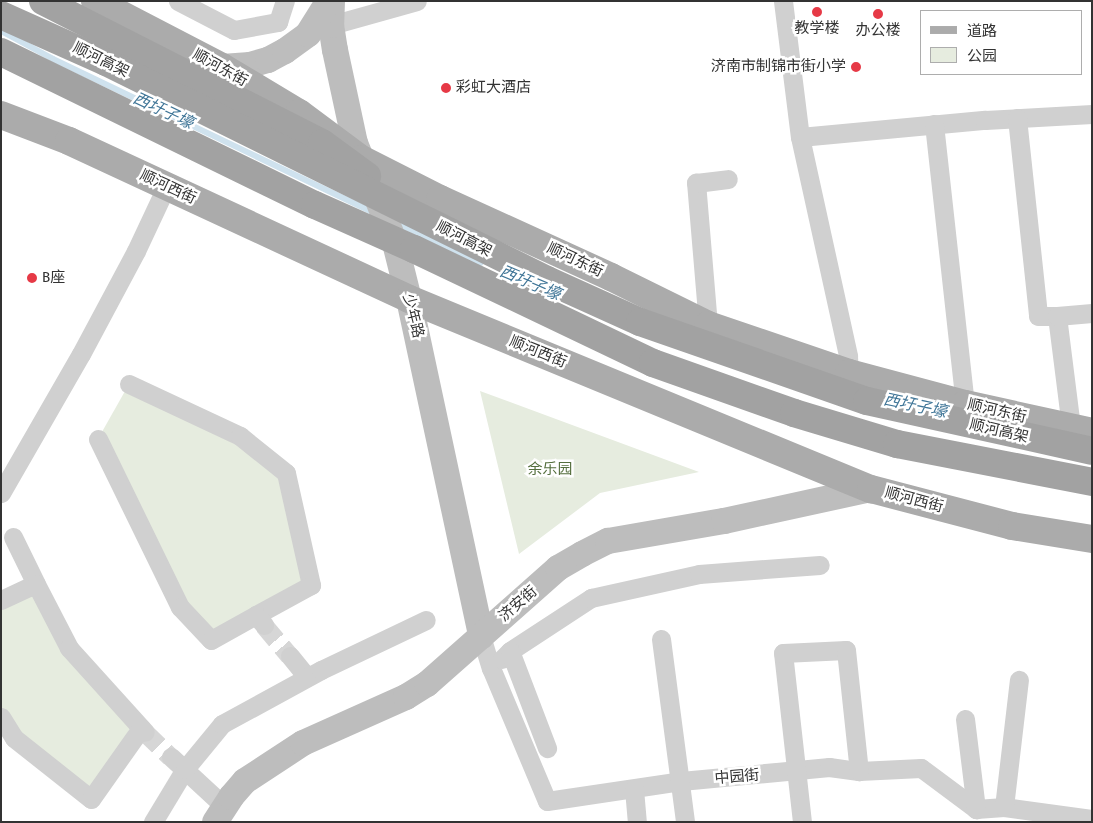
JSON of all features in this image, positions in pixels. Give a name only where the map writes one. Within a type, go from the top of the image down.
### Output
[{"type":"highway","points":[[43,1],[322,143],[424,219]]},
{"type":"highway","name":"顺河高架","points":[[1,15],[106,62],[547,280],[640,322],[867,401],[1092,451]]},
{"type":"highway","name":"顺河高架","points":[[1,52],[315,205],[653,363],[794,413],[896,444],[1092,482]]},
{"type":"highway","points":[[1,69],[274,199],[404,246]]},
{"type":"main road","name":"顺河东街","points":[[95,1],[222,67],[299,113],[361,159],[708,325],[849,373],[965,404],[1081,430]]},
{"type":"main road","points":[[222,67],[250,65],[268,60],[285,52],[308,34],[331,9]]},
{"type":"main road","name":"少年路","points":[[331,9],[355,143],[371,186],[404,246],[409,299],[482,636]]},
{"type":"main road","name":"顺河西街","points":[[1,115],[69,141],[409,299],[871,489],[1012,526],[1092,539]]},
{"type":"main road","name":"济安街","points":[[220,815],[246,781],[284,753],[327,731],[406,698],[444,670],[558,568],[608,541],[733,519],[871,489]]},
{"type":"street","points":[[178,1],[234,30],[278,22],[285,1]]},
{"type":"street","points":[[331,9],[417,1]]},
{"type":"street","points":[[783,1],[800,137],[848,356],[849,373]]},
{"type":"street","points":[[800,137],[934,124],[1092,114]]},
{"type":"street","points":[[1017,118],[1038,316],[1092,313]]},
{"type":"street","points":[[934,124],[965,404]]},
{"type":"street","points":[[708,325],[696,183],[728,179]]},
{"type":"street","points":[[1,493],[82,354],[136,251],[166,187]]},
{"type":"street","points":[[1057,316],[1081,430]]},
{"type":"street","points":[[98,439],[180,607],[212,640],[260,620],[311,585],[286,473],[240,436],[129,384]]},
{"type":"street","points":[[1,717],[14,738],[91,799],[143,730],[69,648],[13,537]]},
{"type":"street","points":[[491,668],[510,651],[592,598],[700,574],[820,565]]},
{"type":"street","points":[[1,600],[36,584]]},
{"type":"street","points":[[153,822],[178,763],[222,724],[307,677],[426,620]]},
{"type":"street","name":"中园街","points":[[482,636],[491,668],[547,801],[681,781],[795,772],[829,767],[859,772],[921,768],[990,812],[1092,818]]},
{"type":"street","points":[[661,639],[685,822]]},
{"type":"street","points":[[802,822],[783,653],[846,650],[859,772]]},
{"type":"street","points":[[510,651],[547,748]]},
{"type":"street","points":[[290,656],[307,677]]},
{"type":"street","points":[[990,812],[1019,680]]},
{"type":"street","points":[[964,719],[990,812]]},
{"type":"street","points":[[178,763],[220,815]]},
{"type":"street","points":[[634,788],[637,822]]},
{"type":"green space","points":[[129,384],[286,473],[311,585],[211,640],[180,607],[98,439]]},
{"type":"green space","name":"余乐园","points":[[480,391],[699,472],[600,493],[519,554]]},
{"type":"green space","points":[[36,584],[69,648],[134,721],[91,799],[1,717],[1,600]]},
{"type":"waterway","name":"西圩子壕","points":[[1,31],[53,59],[375,213]]},
{"type":"waterway","name":"西圩子壕","points":[[395,222],[481,263]]},
{"type":"tunnel","points":[[264,625],[290,656]]},
{"type":"tunnel","points":[[145,732],[171,757]]},
{"type":"place","name":"教学楼","points":[[817,12]]},
{"type":"place","name":"办公楼","points":[[878,14]]},
{"type":"place","name":"济南市制锦市街小学","points":[[856,67]]},
{"type":"place","name":"彩虹大酒店","points":[[446,88]]},
{"type":"place","name":"B座","points":[[32,278]]}]
